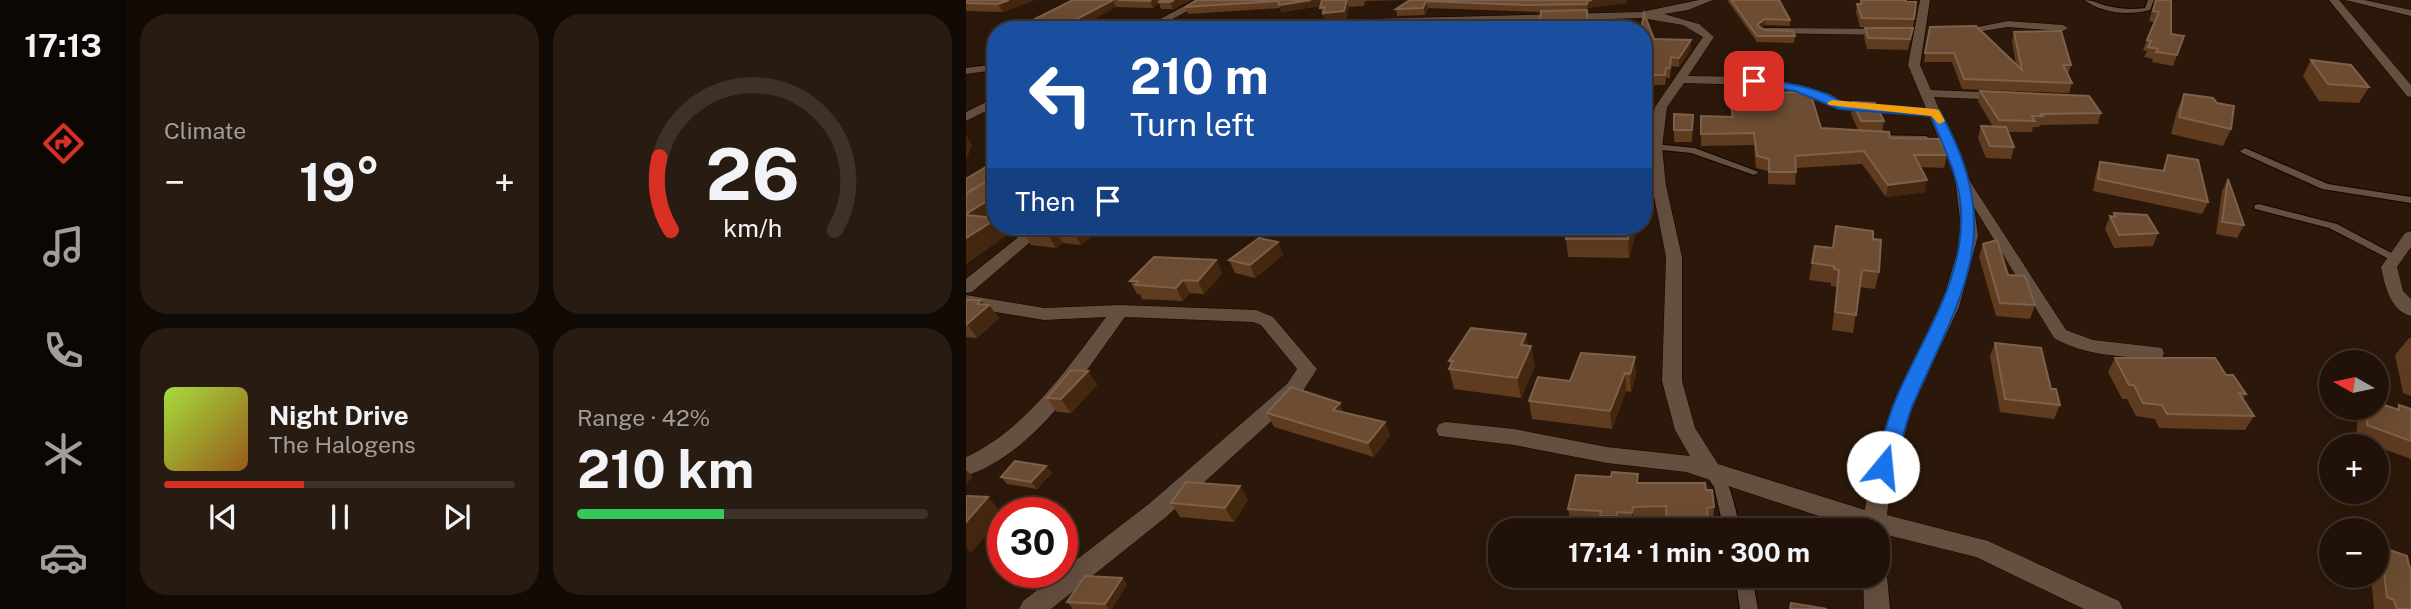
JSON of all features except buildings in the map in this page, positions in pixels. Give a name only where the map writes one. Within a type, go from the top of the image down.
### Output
[{"type":"street","points":[[1407,21],[1641,15],[1685,8],[1709,0]]},
{"type":"street","points":[[1874,518],[1880,481],[1903,405],[1950,307],[1967,252],[1968,211],[1962,177],[1914,65],[1931,31],[1925,0]]},
{"type":"street","points":[[2334,0],[2411,93]]},
{"type":"street","points":[[2350,0],[2411,13]]},
{"type":"street","points":[[1161,21],[1200,1]]},
{"type":"street","points":[[1371,21],[1400,8]]},
{"type":"street","points":[[1641,15],[1667,18],[1698,28],[1709,37],[1683,79],[1661,107],[1652,136]]},
{"type":"street","points":[[1765,31],[1931,31],[2008,24],[2063,28]]},
{"type":"street","points":[[966,71],[987,68]]},
{"type":"street","points":[[1683,79],[1754,81],[1797,88],[1826,97],[1839,106],[1935,113]]},
{"type":"street","points":[[1926,93],[2014,96]]},
{"type":"street","points":[[966,117],[987,106]]},
{"type":"street","points":[[1652,158],[1674,257],[1672,381],[1685,430],[1711,471]]},
{"type":"street","points":[[1962,177],[2060,334],[2071,341],[2089,345],[2155,353]]},
{"type":"street","points":[[966,288],[1030,235]]},
{"type":"street","points":[[2411,236],[2393,257],[2389,267],[2395,293],[2411,310]]},
{"type":"street","points":[[966,300],[1044,314],[1120,310],[1256,316],[1267,321],[1307,369],[1294,389],[1158,510],[1032,609]]},
{"type":"street","points":[[966,467],[988,458],[1013,438],[1072,374],[1120,310]]},
{"type":"street","points":[[1446,430],[1514,437],[1606,455],[1660,458],[1711,471],[1849,518]]},
{"type":"street","points":[[1890,529],[1980,548],[2110,609]]},
{"type":"street","points":[[1876,588],[1877,609]]},
{"type":"lane","points":[[2087,0],[2106,7],[2141,11],[2148,9],[2151,0]]},
{"type":"lane","points":[[1865,138],[1948,140]]},
{"type":"lane","points":[[1652,146],[1692,150],[1754,172]]},
{"type":"lane","points":[[2245,151],[2326,187],[2411,200]]},
{"type":"lane","points":[[2259,207],[2333,226],[2393,257]]},
{"type":"lane","points":[[1711,471],[1721,485],[1729,518]]},
{"type":"lane","points":[[1746,588],[1749,609]]},
{"type":"slow traffic","points":[[1832,103],[1839,106],[1935,113],[1939,121]]},
{"type":"route","points":[[1754,81],[1797,88],[1826,97],[1839,106],[1935,113],[1962,177],[1970,236],[1967,252],[1950,307],[1903,405],[1883,467]]}]
